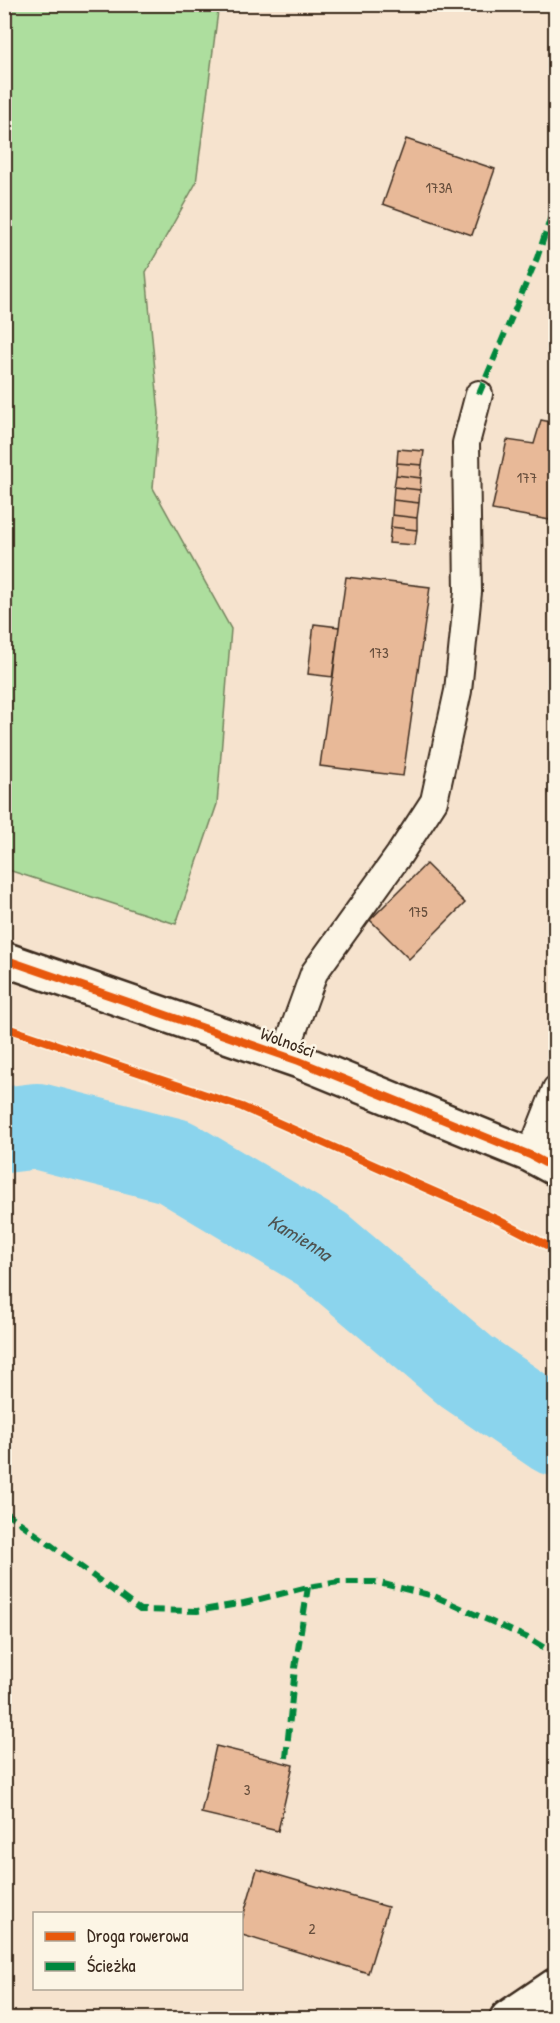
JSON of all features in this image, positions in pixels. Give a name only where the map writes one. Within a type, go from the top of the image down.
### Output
[{"type":"street","name":"Wolności","points":[[4,959],[284,1056],[543,1162]]},
{"type":"street","points":[[507,2019],[555,1984]]},
{"type":"lane","points":[[284,1056],[314,973],[399,855],[434,801],[458,691],[468,592],[466,443],[479,393]]},
{"type":"lane","points":[[543,1162],[555,1089]]},
{"type":"green space","points":[[5,4],[209,4],[218,11],[196,183],[146,272],[159,414],[153,488],[231,629],[217,804],[176,924],[5,869]]},
{"type":"building","points":[[406,139],[495,169],[472,235],[383,204]]},
{"type":"building","points":[[541,420],[556,423],[556,521],[492,510],[507,440],[534,444]]},
{"type":"building","points":[[398,449],[424,451],[422,465],[397,463]]},
{"type":"building","points":[[397,463],[422,465],[421,478],[396,475]]},
{"type":"building","points":[[396,475],[421,478],[420,490],[394,487]]},
{"type":"building","points":[[394,487],[420,490],[419,503],[393,500]]},
{"type":"building","points":[[393,500],[419,503],[417,518],[392,515]]},
{"type":"building","points":[[392,515],[417,518],[417,530],[391,527]]},
{"type":"building","points":[[391,527],[417,530],[415,545],[389,543]]},
{"type":"building","points":[[346,577],[430,587],[403,776],[320,766]]},
{"type":"building","points":[[314,624],[339,627],[333,677],[308,674]]},
{"type":"building","points":[[426,864],[465,903],[409,959],[370,920]]},
{"type":"building","points":[[216,1746],[293,1765],[278,1831],[201,1813]]},
{"type":"building","points":[[257,1869],[388,1907],[368,1973],[243,1935],[243,1917]]},
{"type":"waterway","name":"Kamienna","points":[[4,1130],[37,1126],[174,1161],[322,1249],[467,1372],[556,1433]]},
{"type":"marked path","points":[[479,394],[537,258],[556,202]]},
{"type":"marked path","points":[[4,1511],[140,1610],[197,1611],[244,1603],[308,1587],[339,1582],[375,1582],[434,1596],[528,1638],[556,1655]]},
{"type":"marked path","points":[[286,1758],[295,1668],[308,1587]]},
{"type":"cycle path","points":[[4,959],[299,1061],[530,1155],[556,1169]]},
{"type":"cycle path","points":[[4,1027],[242,1107],[498,1220],[556,1250]]}]
